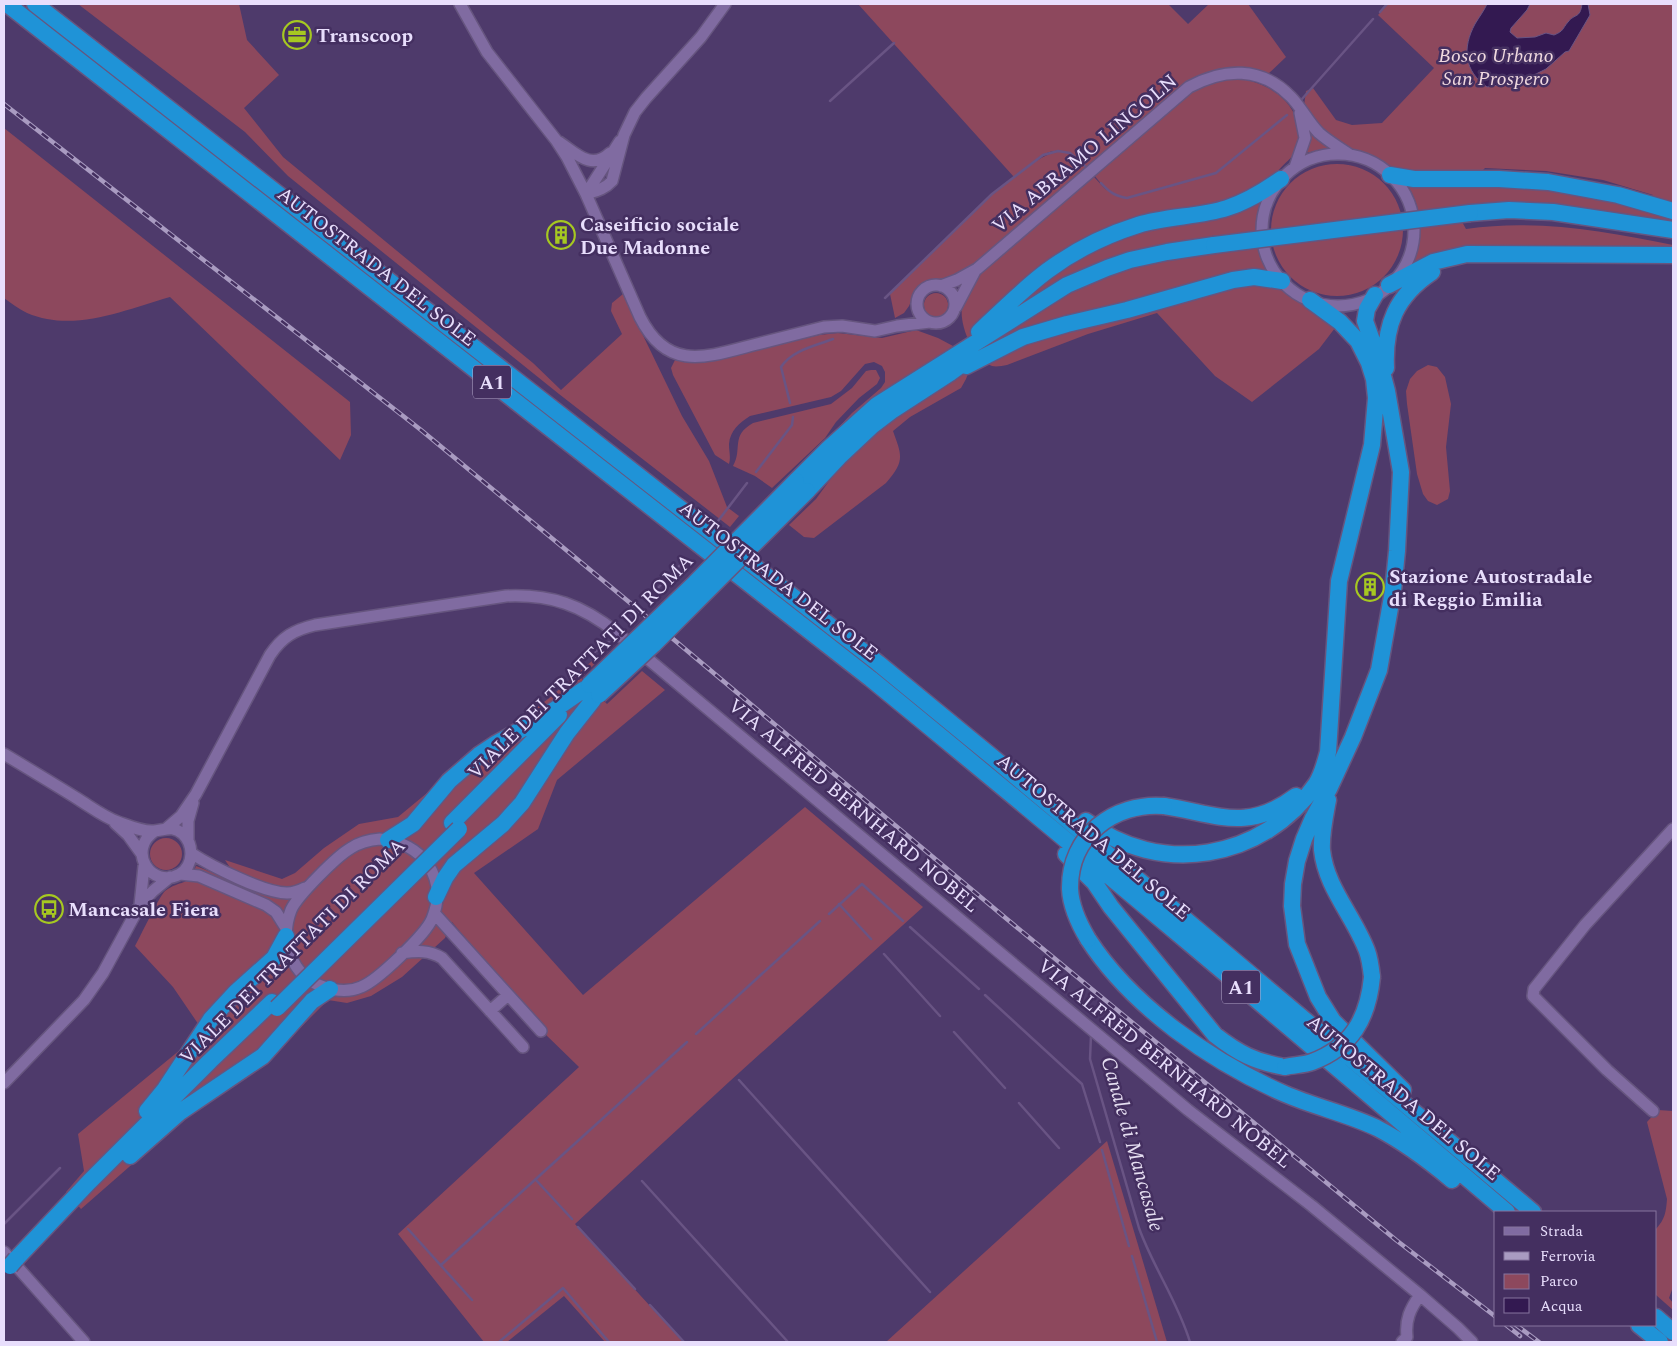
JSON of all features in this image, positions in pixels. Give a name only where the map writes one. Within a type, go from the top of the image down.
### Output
[{"type":"highway","name":"AUTOSTRADA DEL SOLE","points":[[7,4],[766,596],[974,763],[1506,1211]]},
{"type":"highway","name":"AUTOSTRADA DEL SOLE","points":[[35,4],[816,614],[996,760],[1532,1211]]},
{"type":"highway","points":[[1390,175],[1414,179],[1499,179],[1548,182],[1618,195],[1673,210]]},
{"type":"highway","points":[[942,370],[972,338],[1035,280],[1075,252],[1138,225],[1227,208],[1266,189],[1281,179]]},
{"type":"highway","name":"VIALE DEI TRATTATI DI ROMA","points":[[8,1262],[56,1218],[210,1061],[275,1005],[591,693],[669,609],[801,486],[865,415],[896,391],[981,350],[1058,301],[1094,283],[1140,267],[1215,250],[1471,218],[1509,210],[1547,211],[1673,230]]},
{"type":"highway","name":"VIALE DEI TRATTATI DI ROMA","points":[[1471,218],[1544,220],[1673,239]]},
{"type":"highway","points":[[1389,285],[1433,262],[1456,256],[1478,254],[1673,256]]},
{"type":"highway","points":[[1387,392],[1386,353],[1388,331],[1397,308],[1414,286],[1432,272],[1454,263],[1475,259],[1540,255]]},
{"type":"highway","points":[[942,370],[1023,337],[1233,280],[1254,277],[1282,281]]},
{"type":"highway","points":[[1375,295],[1367,309],[1365,321],[1378,357],[1387,392],[1401,472],[1393,592],[1379,670],[1353,737],[1329,789],[1313,818],[1297,861],[1292,906],[1297,944],[1318,997],[1333,1021],[1494,1179]]},
{"type":"highway","points":[[996,760],[1052,794],[1107,835],[1149,851],[1169,854],[1215,852],[1244,843],[1263,834],[1295,808],[1316,784],[1328,752],[1339,581],[1372,445],[1376,398],[1374,379],[1369,363],[1358,341],[1340,322],[1310,300]]},
{"type":"highway","points":[[388,840],[413,824],[449,781],[479,754],[496,743],[591,693]]},
{"type":"highway","points":[[435,905],[445,878],[454,866],[503,824],[522,803],[591,693]]},
{"type":"highway","points":[[1328,752],[1301,792],[1265,814],[1247,818],[1230,818],[1151,805],[1137,806],[1108,818],[1091,833],[1080,851],[1073,869],[1070,890],[1075,914],[1088,940],[1102,959],[1136,995],[1181,1034],[1234,1069],[1286,1094],[1377,1128],[1421,1155],[1494,1212]]},
{"type":"highway","points":[[974,763],[1094,882],[1111,907],[1215,1035],[1236,1051],[1256,1061],[1285,1067],[1310,1062],[1331,1053],[1352,1034],[1361,1021],[1367,1007],[1372,977],[1364,945],[1338,895],[1325,864],[1322,839],[1329,789]]},
{"type":"highway","points":[[91,1183],[111,1151],[149,1109],[165,1088],[211,1019],[236,992],[274,958],[286,932]]},
{"type":"highway","points":[[91,1183],[116,1168],[180,1112],[263,1056],[312,1001],[330,989]]},
{"type":"highway","points":[[1657,1318],[1673,1332]]},
{"type":"highway","points":[[1640,1326],[1660,1342]]},
{"type":"street","name":"VIA ABRAMO LINCOLN","points":[[460,4],[488,52],[567,157],[648,332],[660,345],[679,354],[704,357],[824,327],[842,326],[875,331],[897,326],[930,322],[940,323],[952,316],[976,270]]},
{"type":"street","points":[[588,200],[613,150],[624,135],[640,104],[701,37],[725,4]]},
{"type":"street","name":"VIA ABRAMO LINCOLN","points":[[897,326],[917,304],[920,293],[924,289],[929,286],[941,286],[976,270],[1154,116],[1189,87],[1201,80],[1225,73],[1243,72],[1275,84],[1292,98],[1319,133],[1350,155]]},
{"type":"street","points":[[1295,167],[1305,138],[1298,106]]},
{"type":"street","points":[[588,200],[612,181],[624,135]]},
{"type":"street","points":[[556,140],[592,162],[602,160],[613,150]]},
{"type":"street","points":[[1331,154],[1350,155],[1368,160],[1390,175],[1400,187],[1408,200],[1412,215],[1414,231],[1412,246],[1399,274],[1389,285],[1375,295],[1360,302],[1343,305],[1327,304],[1310,300],[1295,292],[1282,281],[1269,261],[1264,246],[1262,230],[1265,207],[1271,192],[1281,179],[1295,167],[1312,158],[1321,156],[1331,154]]},
{"type":"street","points":[[941,286],[952,293],[956,306]]},
{"type":"street","points":[[917,304],[920,315],[930,322]]},
{"type":"street","name":"VIA ALFRED BERNHARD NOBEL","points":[[167,828],[181,816],[196,794],[270,655],[283,638],[292,632],[315,625],[506,596],[536,596],[564,602],[593,616],[617,633],[707,706],[1188,1110],[1312,1206],[1420,1295],[1472,1342]]},
{"type":"street","points":[[4,754],[112,820],[128,835],[142,853]]},
{"type":"street","name":"VIA ALFRED BERNHARD NOBEL","points":[[188,841],[188,821],[196,794]]},
{"type":"street","points":[[4,1083],[92,989],[103,973],[140,905],[153,890],[188,865],[191,853],[188,841],[179,832],[167,828],[155,831],[139,829],[112,820]]},
{"type":"street","points":[[1653,1111],[1607,1070],[1533,996],[1534,989],[1585,925],[1673,829]]},
{"type":"street","points":[[140,905],[144,866],[142,853],[147,838],[155,831]]},
{"type":"street","points":[[368,840],[388,840],[407,845],[424,859],[433,874],[435,881],[435,905],[426,929],[381,975],[361,988],[347,990],[330,989],[312,982],[298,968],[287,946],[286,932],[294,903],[349,848],[368,840]]},
{"type":"street","points":[[191,853],[206,864],[270,890],[293,893],[309,887]]},
{"type":"street","points":[[144,866],[160,877],[175,875],[199,876],[266,904],[276,912],[286,932]]},
{"type":"street","points":[[435,905],[508,996],[541,1031]]},
{"type":"street","points":[[402,953],[424,952],[442,958],[523,1047]]},
{"type":"street","points":[[490,1010],[508,996]]},
{"type":"street","points":[[8,1262],[84,1342]]},
{"type":"street","points":[[1402,1342],[1407,1337],[1406,1326],[1408,1316],[1420,1295]]},
{"type":"green space","points":[[78,4],[239,4],[247,40],[279,75],[244,108],[283,157],[533,363],[561,390],[622,334],[611,311],[612,303],[623,294],[682,416],[709,461],[727,507],[739,516],[730,527],[559,394],[288,176],[245,132]]},
{"type":"green space","points":[[858,4],[1168,4],[1188,24],[1209,4],[1248,4],[1286,57],[1267,75],[1246,70],[1228,69],[1210,72],[1191,81],[1088,168],[1081,161],[1074,156],[1067,152],[1053,151],[1038,158],[1030,165],[1046,156],[1059,152],[1072,155],[1086,168],[973,267],[940,281],[934,280],[919,287],[904,313],[895,318],[890,294],[992,195],[1014,177]]},
{"type":"green space","name":"Bosco Urbano San Prospero","points":[[1388,4],[1673,4],[1673,206],[1650,197],[1653,195],[1603,180],[1546,171],[1485,168],[1480,173],[1428,175],[1391,168],[1375,157],[1350,150],[1328,137],[1304,106],[1306,91],[1313,88],[1336,120],[1352,125],[1382,123],[1434,68],[1378,15]]},
{"type":"green space","points":[[1231,77],[1252,81],[1279,95],[1292,110],[1298,124],[1301,136],[1299,145],[1294,155],[1278,170],[1273,179],[1262,210],[1260,236],[1267,263],[1275,277],[1285,287],[1314,305],[1338,324],[1319,349],[1252,402],[1215,376],[1157,313],[1088,334],[1007,365],[992,366],[985,362],[973,349],[969,341],[965,332],[962,314],[964,297],[981,273],[1094,177],[1107,191],[1094,175],[1196,88]]},
{"type":"green space","points":[[1307,126],[1332,148],[1305,153]]},
{"type":"green space","points":[[4,128],[350,402],[351,435],[340,460],[170,297],[117,313],[81,320],[63,321],[45,319],[27,313],[4,298]]},
{"type":"green space","points":[[1337,164],[1350,165],[1362,169],[1384,183],[1398,205],[1402,217],[1402,243],[1398,255],[1384,277],[1362,291],[1350,295],[1337,296],[1324,295],[1312,291],[1290,277],[1276,255],[1272,243],[1271,230],[1272,217],[1276,205],[1290,183],[1312,169],[1324,165]]},
{"type":"green space","points":[[1471,184],[1593,197],[1658,213],[1673,219],[1673,223],[1564,209],[1461,220],[1466,229],[1518,225],[1570,228],[1673,245],[1673,252],[1516,250],[1411,268],[1418,247],[1420,226],[1417,206],[1408,186]]},
{"type":"green space","points":[[931,293],[941,293],[948,300],[948,310],[941,317],[931,317],[924,310],[924,300]]},
{"type":"green space","points":[[916,330],[953,346],[839,427],[881,388],[885,382],[885,372],[882,366],[874,362],[865,364],[841,391],[831,397],[750,416],[731,435],[729,464],[715,455],[671,368],[675,360],[702,363],[819,335],[838,333],[882,338]]},
{"type":"green space","points":[[1428,365],[1437,367],[1445,377],[1451,404],[1446,447],[1450,491],[1448,499],[1437,505],[1428,501],[1423,494],[1417,474],[1406,391],[1410,379],[1417,371]]},
{"type":"green space","points":[[876,370],[880,378],[877,384],[859,398],[836,422],[825,438],[772,488],[755,476],[733,466],[736,460],[739,438],[746,428],[753,423],[831,404],[852,388],[866,371]]},
{"type":"green space","points":[[969,371],[961,388],[910,417],[893,431],[900,458],[896,469],[886,483],[814,538],[804,537],[789,525],[816,499],[840,466],[867,440],[890,422]]},
{"type":"green space","points":[[629,629],[581,678],[607,704],[642,671],[665,690],[557,780],[538,829],[474,873],[583,995],[805,807],[923,907],[575,1224],[683,1342],[605,1342],[564,1296],[507,1342],[484,1342],[398,1234],[579,1067],[542,1031],[452,922],[445,938],[402,977],[371,996],[347,1003],[328,1000],[269,1059],[185,1118],[81,1209],[66,1192],[84,1171],[78,1134],[203,1031],[173,987],[135,946],[162,894],[171,887],[190,878],[196,866],[216,874],[237,878],[225,860],[282,879],[295,873],[324,848],[359,824],[398,817],[473,755],[548,699]]},
{"type":"green space","points":[[166,838],[172,839],[177,843],[181,848],[181,860],[177,865],[172,869],[166,870],[160,869],[155,865],[151,860],[150,854],[151,848],[155,843],[160,839]]},
{"type":"green space","points":[[1658,1110],[1673,1111],[1673,1287],[1669,1298],[1673,1303],[1673,1310],[1657,1296],[1657,1228],[1665,1215],[1667,1199],[1647,1122]]},
{"type":"green space","points":[[1107,1141],[1167,1342],[886,1342]]},
{"type":"water","points":[[1487,4],[1530,4],[1511,28],[1510,32],[1517,38],[1535,37],[1546,33],[1557,34],[1571,19],[1579,14],[1582,4],[1588,4],[1590,15],[1569,51],[1565,52],[1546,69],[1511,85],[1504,84],[1487,87],[1474,74],[1470,66],[1467,50],[1471,33]]},
{"type":"waterway","points":[[1380,12],[1387,4]]},
{"type":"waterway","points":[[1302,99],[1373,19]]},
{"type":"waterway","points":[[830,101],[894,43]]},
{"type":"waterway","points":[[1101,183],[1113,193],[1127,198],[1216,173],[1287,115]]},
{"type":"waterway","points":[[885,298],[992,194],[1043,155],[1058,151],[1070,153],[1085,166]]},
{"type":"waterway","points":[[790,403],[781,367],[791,356],[833,339]]},
{"type":"waterway","points":[[756,472],[792,425],[793,417]]},
{"type":"waterway","points":[[718,521],[747,483]]},
{"type":"waterway","points":[[657,589],[684,561]]},
{"type":"waterway","points":[[592,654],[609,642]]},
{"type":"waterway","points":[[829,914],[862,884],[903,921]]},
{"type":"waterway","points":[[839,904],[871,939]]},
{"type":"waterway","points":[[696,1034],[820,921]]},
{"type":"waterway","points":[[910,927],[979,989]]},
{"type":"waterway","points":[[884,954],[940,1016]]},
{"type":"waterway","points":[[985,995],[1082,1084],[1100,1142]]},
{"type":"waterway","points":[[954,1032],[1005,1088]]},
{"type":"waterway","name":"Canale di Mancasale","points":[[1091,1035],[1090,1059],[1139,1228],[1179,1313],[1190,1342]]},
{"type":"waterway","points":[[441,1265],[687,1042]]},
{"type":"waterway","points":[[739,1080],[930,1292]]},
{"type":"waterway","points":[[1019,1103],[1059,1148]]},
{"type":"waterway","points":[[1102,1150],[1129,1246]]},
{"type":"waterway","points":[[4,1224],[60,1168]]},
{"type":"waterway","points":[[536,1180],[572,1219]]},
{"type":"waterway","points":[[642,1181],[788,1342]]},
{"type":"waterway","points":[[578,1227],[635,1289]]},
{"type":"waterway","points":[[408,1229],[472,1300]]},
{"type":"waterway","points":[[1132,1256],[1157,1342]]},
{"type":"waterway","points":[[499,1342],[563,1288],[609,1342]]},
{"type":"waterway","points":[[650,1305],[684,1342]]},
{"type":"railway","points":[[4,104],[421,430],[1008,920],[1396,1240],[1494,1315]]},
{"type":"railway","points":[[1507,1326],[1520,1336]]},
{"type":"railway","points":[[1517,1326],[1539,1342]]},
{"type":"place","name":"Transcoop","points":[[297,35]]},
{"type":"place","name":"Caseificio sociale Due Madonne","points":[[561,235]]},
{"type":"place","name":"Stazione Autostradale di Reggio Emilia","points":[[1370,587]]},
{"type":"place","name":"Mancasale Fiera","points":[[49,909]]}]
